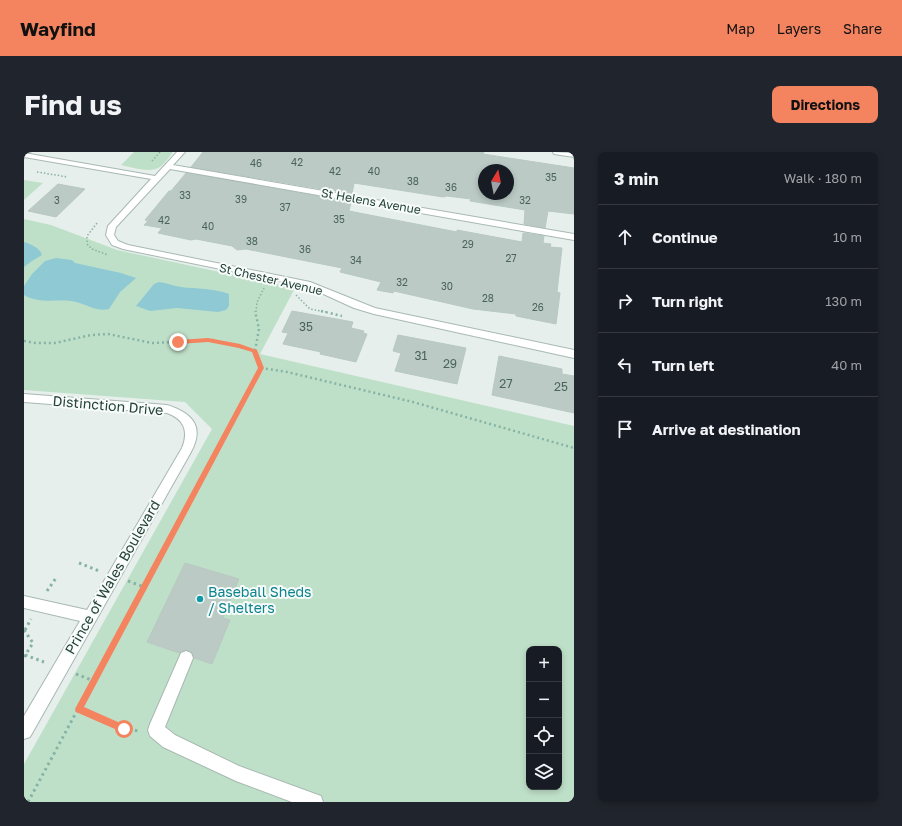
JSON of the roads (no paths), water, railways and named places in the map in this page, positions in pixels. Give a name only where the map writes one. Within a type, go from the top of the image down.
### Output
[{"type":"street","points":[[24,155],[156,178],[181,152]]},
{"type":"street","points":[[557,152],[574,155]]},
{"type":"street","points":[[24,161],[64,168],[114,171]]},
{"type":"street","name":"St Helens Avenue","points":[[168,166],[574,237]]},
{"type":"street","name":"St Chester Avenue","points":[[156,178],[112,226],[110,230],[110,237],[115,243],[126,247],[310,285],[356,306],[374,311],[574,354]]},
{"type":"street","name":"Distinction Drive","points":[[24,398],[164,408],[182,415],[188,422]]},
{"type":"street","name":"Prince of Wales Boulevard","points":[[24,731],[88,617],[190,443],[192,434],[188,422]]},
{"type":"street","points":[[24,602],[88,617]]},
{"type":"street","points":[[186,658],[156,730],[169,741],[230,771],[315,802]]},
{"type":"water","points":[[24,242],[37,248],[42,255],[24,267]]},
{"type":"water","points":[[56,258],[72,260],[75,263],[121,273],[136,278],[120,292],[109,309],[105,310],[96,309],[76,302],[43,301],[24,295],[24,286],[32,274],[45,261]]},
{"type":"water","points":[[159,282],[181,287],[205,289],[229,294],[229,306],[226,310],[218,312],[177,308],[150,311],[136,306],[154,284]]},
{"type":"place","name":"Baseball Sheds / Shelters","points":[[200,599]]}]
